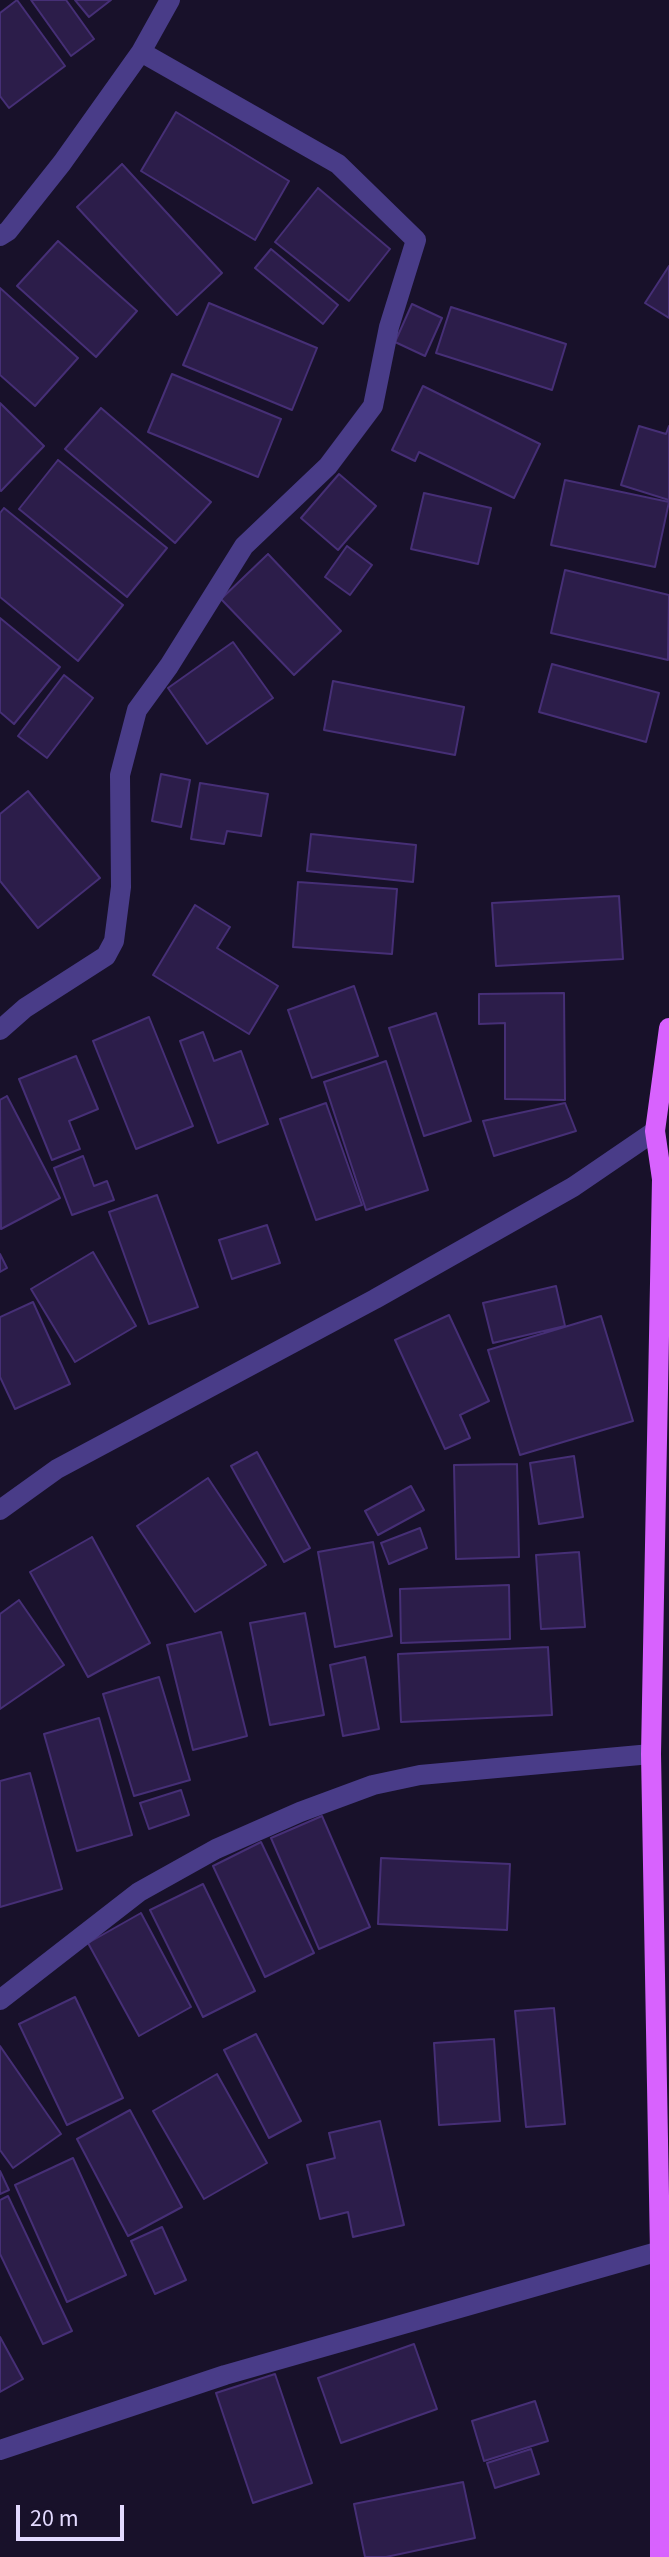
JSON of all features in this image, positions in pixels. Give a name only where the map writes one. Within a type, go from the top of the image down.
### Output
[{"type":"main road","points":[[660,2557],[660,2251],[651,1754],[662,1179],[655,1131],[669,1028]]},
{"type":"street","points":[[0,236],[8,231],[62,163],[141,52],[170,0]]},
{"type":"street","points":[[0,1030],[25,1008],[106,956],[114,941],[121,887],[120,775],[137,710],[169,666],[244,546],[328,466],[373,406],[389,327],[416,240],[338,164],[141,52]]},
{"type":"street","points":[[0,1510],[57,1469],[375,1299],[573,1187],[655,1131]]},
{"type":"street","points":[[0,2000],[139,1892],[216,1849],[314,1806],[373,1785],[420,1775],[651,1754]]},
{"type":"street","points":[[0,2450],[225,2375],[660,2251]]},
{"type":"building","points":[[17,0],[65,66],[9,108],[0,96],[0,13]]},
{"type":"building","points":[[31,0],[66,0],[94,39],[71,56]]},
{"type":"building","points":[[75,0],[111,0],[89,17]]},
{"type":"building","points":[[176,112],[289,181],[255,240],[141,171]]},
{"type":"building","points":[[122,164],[222,273],[177,315],[77,207]]},
{"type":"building","points":[[318,188],[390,249],[349,301],[275,242]]},
{"type":"building","points":[[58,241],[137,311],[96,357],[17,286]]},
{"type":"building","points":[[271,249],[338,305],[323,324],[255,268]]},
{"type":"building","points":[[669,266],[669,318],[645,303]]},
{"type":"building","points":[[0,288],[78,358],[35,406],[0,375]]},
{"type":"building","points":[[209,303],[317,348],[292,410],[183,365]]},
{"type":"building","points":[[412,304],[442,318],[425,356],[395,342]]},
{"type":"building","points":[[451,307],[566,344],[552,390],[436,353]]},
{"type":"building","points":[[172,374],[281,419],[258,477],[148,432]]},
{"type":"building","points":[[423,386],[540,444],[514,498],[419,452],[415,461],[392,450]]},
{"type":"building","points":[[0,403],[44,446],[1,491],[0,490]]},
{"type":"building","points":[[101,408],[211,502],[175,543],[65,449]]},
{"type":"building","points":[[639,426],[666,434],[669,426],[669,500],[621,485]]},
{"type":"building","points":[[58,460],[167,548],[127,597],[19,509]]},
{"type":"building","points":[[339,474],[376,506],[338,550],[301,518]]},
{"type":"building","points":[[565,480],[669,502],[655,567],[551,545]]},
{"type":"building","points":[[424,493],[491,508],[478,564],[411,549]]},
{"type":"building","points":[[4,508],[123,605],[78,661],[0,597],[0,513]]},
{"type":"building","points":[[347,546],[372,565],[350,595],[325,577]]},
{"type":"building","points":[[268,554],[341,631],[294,675],[221,599]]},
{"type":"building","points":[[565,570],[669,595],[668,660],[551,633]]},
{"type":"building","points":[[0,618],[60,667],[14,724],[0,712]]},
{"type":"building","points":[[233,642],[273,698],[207,744],[168,688]]},
{"type":"building","points":[[552,664],[659,693],[646,742],[539,712]]},
{"type":"building","points":[[64,675],[93,698],[47,758],[18,736]]},
{"type":"building","points":[[333,681],[464,707],[455,755],[324,730]]},
{"type":"building","points":[[161,774],[190,780],[181,827],[152,821]]},
{"type":"building","points":[[200,783],[268,794],[261,836],[227,831],[224,844],[191,839]]},
{"type":"building","points":[[28,791],[100,878],[38,928],[0,881],[0,814]]},
{"type":"building","points":[[311,834],[416,845],[413,882],[307,871]]},
{"type":"building","points":[[298,882],[397,889],[392,954],[293,947]]},
{"type":"building","points":[[619,896],[623,959],[496,966],[492,903]]},
{"type":"building","points":[[195,905],[230,927],[217,948],[278,986],[249,1034],[153,975]]},
{"type":"building","points":[[354,986],[378,1056],[312,1078],[288,1010]]},
{"type":"building","points":[[564,993],[565,1100],[505,1099],[505,1023],[479,1024],[479,994]]},
{"type":"building","points":[[436,1013],[471,1121],[424,1136],[389,1028]]},
{"type":"building","points":[[149,1017],[193,1126],[136,1149],[93,1041]]},
{"type":"building","points":[[203,1032],[214,1061],[241,1051],[268,1124],[218,1143],[180,1041]]},
{"type":"building","points":[[76,1056],[98,1109],[69,1121],[80,1149],[52,1160],[19,1079]]},
{"type":"building","points":[[386,1061],[428,1190],[366,1210],[324,1082]]},
{"type":"building","points":[[7,1096],[60,1198],[1,1229],[0,1100]]},
{"type":"building","points":[[326,1103],[362,1205],[316,1220],[280,1119]]},
{"type":"building","points":[[565,1103],[576,1131],[494,1156],[483,1121]]},
{"type":"building","points":[[83,1156],[94,1186],[107,1181],[114,1200],[72,1215],[54,1168]]},
{"type":"building","points":[[157,1195],[198,1307],[149,1324],[109,1212]]},
{"type":"building","points":[[267,1225],[280,1263],[232,1279],[219,1240]]},
{"type":"building","points":[[93,1252],[136,1326],[75,1362],[31,1289]]},
{"type":"building","points":[[0,1254],[7,1268],[0,1272]]},
{"type":"building","points":[[556,1286],[565,1326],[493,1343],[483,1303]]},
{"type":"building","points":[[33,1302],[70,1384],[15,1409],[0,1377],[0,1317]]},
{"type":"building","points":[[449,1315],[489,1401],[460,1415],[470,1438],[445,1449],[395,1340]]},
{"type":"building","points":[[601,1316],[633,1421],[520,1455],[488,1350]]},
{"type":"building","points":[[257,1452],[310,1548],[284,1562],[231,1466]]},
{"type":"building","points":[[574,1456],[583,1517],[539,1524],[530,1463]]},
{"type":"building","points":[[517,1464],[519,1557],[456,1559],[454,1465]]},
{"type":"building","points":[[208,1478],[266,1565],[195,1612],[137,1526]]},
{"type":"building","points":[[411,1486],[424,1510],[378,1535],[365,1511]]},
{"type":"building","points":[[420,1528],[427,1548],[389,1564],[381,1543]]},
{"type":"building","points":[[92,1537],[150,1643],[88,1677],[30,1572]]},
{"type":"building","points":[[373,1542],[392,1636],[335,1647],[318,1552]]},
{"type":"building","points":[[579,1552],[585,1627],[541,1629],[536,1555]]},
{"type":"building","points":[[509,1585],[510,1639],[401,1643],[400,1589]]},
{"type":"building","points":[[19,1600],[64,1665],[0,1709],[0,1614]]},
{"type":"building","points":[[305,1613],[324,1715],[270,1725],[250,1623]]},
{"type":"building","points":[[221,1632],[247,1736],[193,1750],[167,1645]]},
{"type":"building","points":[[548,1647],[552,1715],[401,1722],[398,1654]]},
{"type":"building","points":[[365,1657],[379,1729],[343,1736],[330,1665]]},
{"type":"building","points":[[159,1677],[190,1780],[134,1796],[103,1694]]},
{"type":"building","points":[[99,1718],[132,1835],[77,1851],[44,1734]]},
{"type":"building","points":[[30,1773],[62,1889],[0,1907],[0,1781]]},
{"type":"building","points":[[181,1790],[189,1815],[149,1829],[140,1803]]},
{"type":"building","points":[[322,1816],[370,1927],[319,1949],[271,1838]]},
{"type":"building","points":[[261,1842],[314,1953],[265,1977],[213,1866]]},
{"type":"building","points":[[381,1858],[510,1864],[507,1930],[378,1924]]},
{"type":"building","points":[[203,1884],[255,1991],[203,2017],[150,1910]]},
{"type":"building","points":[[141,1913],[191,2007],[139,2036],[88,1943]]},
{"type":"building","points":[[75,1997],[123,2098],[67,2125],[19,2024]]},
{"type":"building","points":[[554,2008],[565,2124],[526,2127],[515,2011]]},
{"type":"building","points":[[256,2034],[301,2121],[269,2138],[224,2050]]},
{"type":"building","points":[[494,2039],[500,2121],[439,2125],[434,2043]]},
{"type":"building","points":[[0,2046],[61,2134],[13,2168],[0,2150]]},
{"type":"building","points":[[217,2074],[267,2163],[204,2199],[153,2111]]},
{"type":"building","points":[[130,2110],[182,2207],[128,2236],[77,2139]]},
{"type":"building","points":[[380,2121],[404,2225],[353,2237],[348,2212],[320,2219],[307,2165],[335,2158],[329,2133]]},
{"type":"building","points":[[73,2158],[126,2275],[67,2302],[15,2185]]},
{"type":"building","points":[[0,2171],[9,2190],[0,2194]]},
{"type":"building","points":[[8,2196],[72,2331],[43,2344],[0,2254],[0,2200]]},
{"type":"building","points":[[162,2227],[186,2280],[155,2294],[131,2241]]},
{"type":"building","points":[[0,2337],[23,2379],[0,2392]]},
{"type":"building","points":[[414,2344],[437,2409],[341,2443],[318,2378]]},
{"type":"building","points":[[275,2374],[312,2483],[253,2503],[216,2393]]},
{"type":"building","points":[[535,2401],[548,2441],[484,2461],[472,2421]]},
{"type":"building","points":[[531,2449],[539,2474],[495,2488],[487,2463]]},
{"type":"building","points":[[463,2482],[475,2538],[386,2557],[365,2557],[354,2504]]}]
